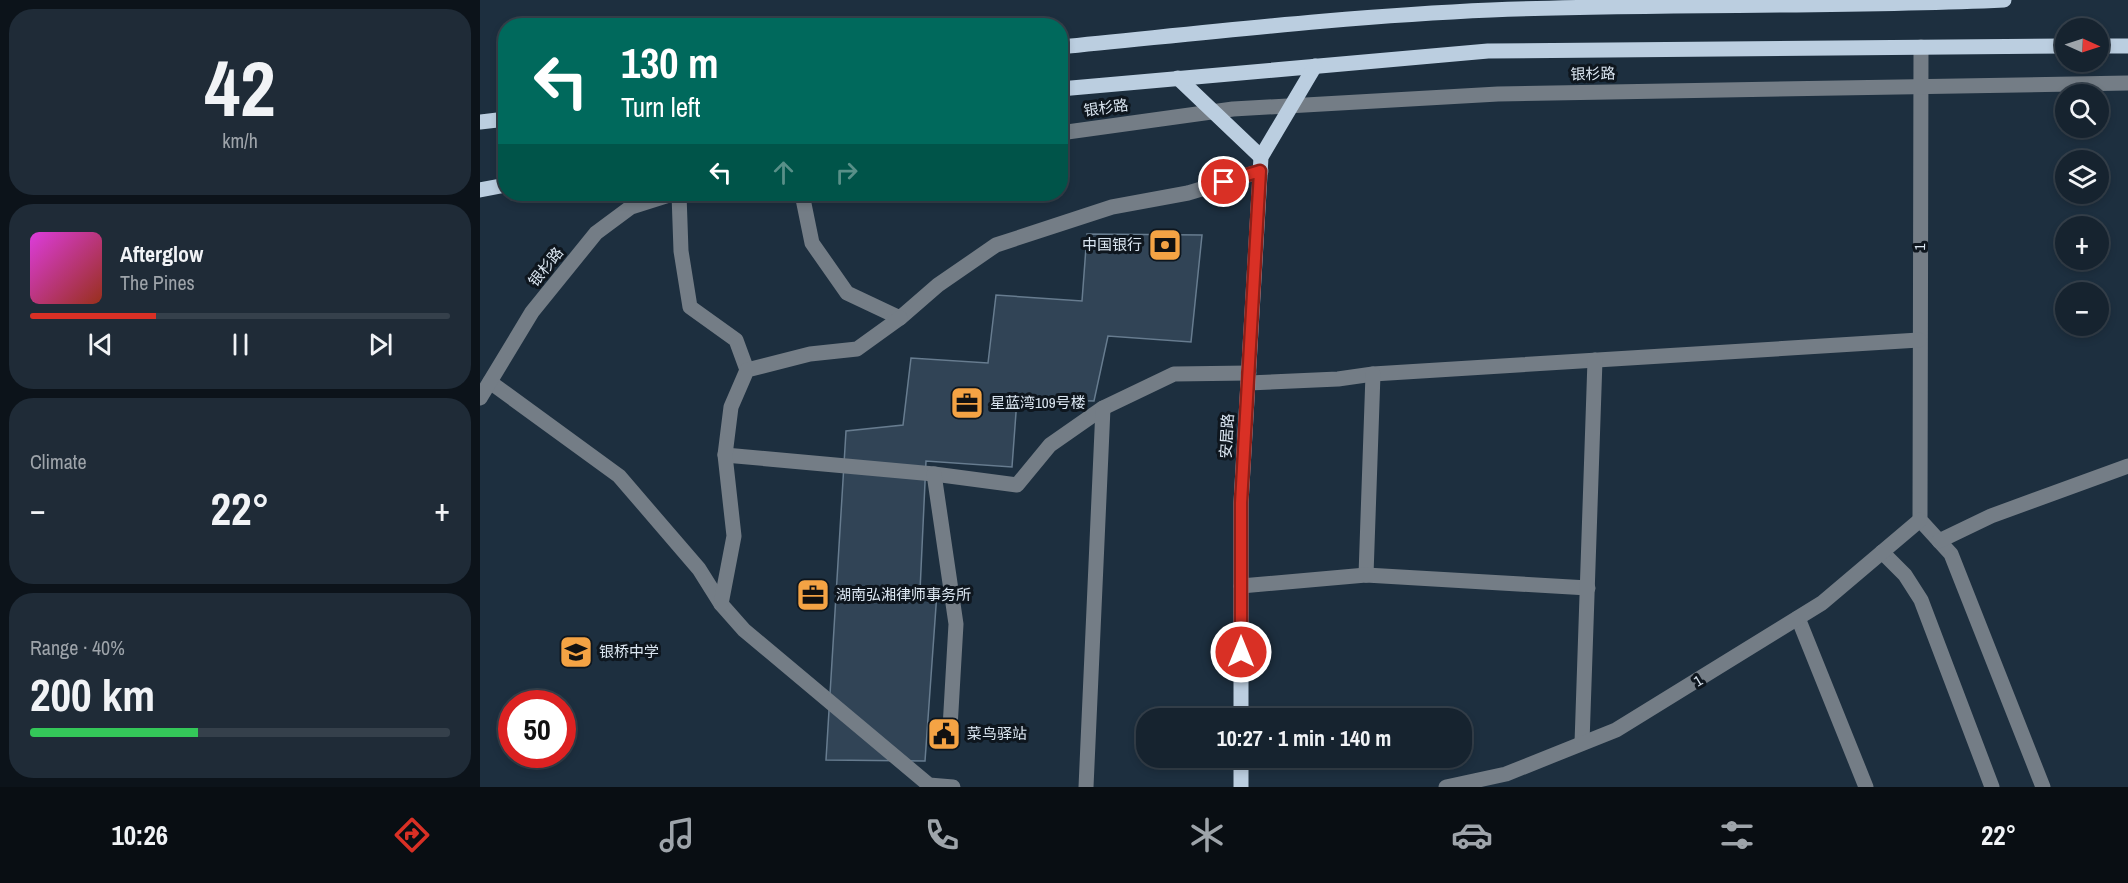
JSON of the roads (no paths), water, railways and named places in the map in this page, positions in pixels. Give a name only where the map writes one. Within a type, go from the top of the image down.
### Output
[{"type":"main road","points":[[1068,46],[1250,28],[1491,10],[1914,4],[2004,0]]},
{"type":"main road","name":"银杉路","points":[[1068,88],[1488,51],[2055,46]]},
{"type":"main road","points":[[2109,46],[2128,46]]},
{"type":"main road","points":[[1178,78],[1216,112],[1261,164],[1315,66]]},
{"type":"main road","points":[[480,122],[498,120]]},
{"type":"main road","name":"安居路","points":[[1241,708],[1241,503],[1261,164]]},
{"type":"main road","points":[[480,190],[498,187]]},
{"type":"main road","points":[[1240,787],[1241,768]]},
{"type":"street","name":"1","points":[[1446,787],[1506,774],[1616,730],[1822,603],[1920,520],[1918,340],[1923,85],[1921,46]]},
{"type":"street","name":"银杉路","points":[[1068,132],[1216,112],[1498,94],[2128,83]]},
{"type":"street","points":[[747,370],[810,354],[857,349],[900,318],[938,285],[996,244],[1112,207],[1188,193],[1261,164]]},
{"type":"street","name":"银杉路","points":[[480,398],[532,312],[596,233],[632,207],[650,201]]},
{"type":"street","points":[[679,201],[681,251],[690,307],[736,340],[747,370],[731,407],[725,455],[734,537],[721,604]]},
{"type":"street","points":[[803,201],[812,243],[847,293],[900,318]]},
{"type":"street","points":[[725,455],[934,474],[1017,485],[1050,445],[1103,408],[1174,374],[1338,379],[1373,374],[1918,340]]},
{"type":"street","points":[[1582,743],[1595,360]]},
{"type":"street","points":[[1366,575],[1373,374]]},
{"type":"street","points":[[490,382],[619,476],[699,569],[721,604],[744,630],[929,785],[952,787]]},
{"type":"street","points":[[1086,787],[1103,408]]},
{"type":"street","points":[[1938,541],[1991,516],[2128,466]]},
{"type":"street","points":[[934,474],[956,624],[950,728]]},
{"type":"street","points":[[1920,520],[1951,554],[2043,787]]},
{"type":"street","points":[[1882,552],[1905,574],[1921,600],[1992,787]]},
{"type":"street","points":[[1241,586],[1366,575],[1588,588]]},
{"type":"street","points":[[1798,618],[1866,787]]},
{"type":"place","name":"中国银行","points":[[1165,245]]},
{"type":"place","name":"星蓝湾109号楼","points":[[967,403]]},
{"type":"place","name":"湖南弘湘律师事务所","points":[[813,595]]},
{"type":"place","name":"银桥中学","points":[[576,652]]},
{"type":"place","name":"菜鸟驿站","points":[[944,734]]}]
